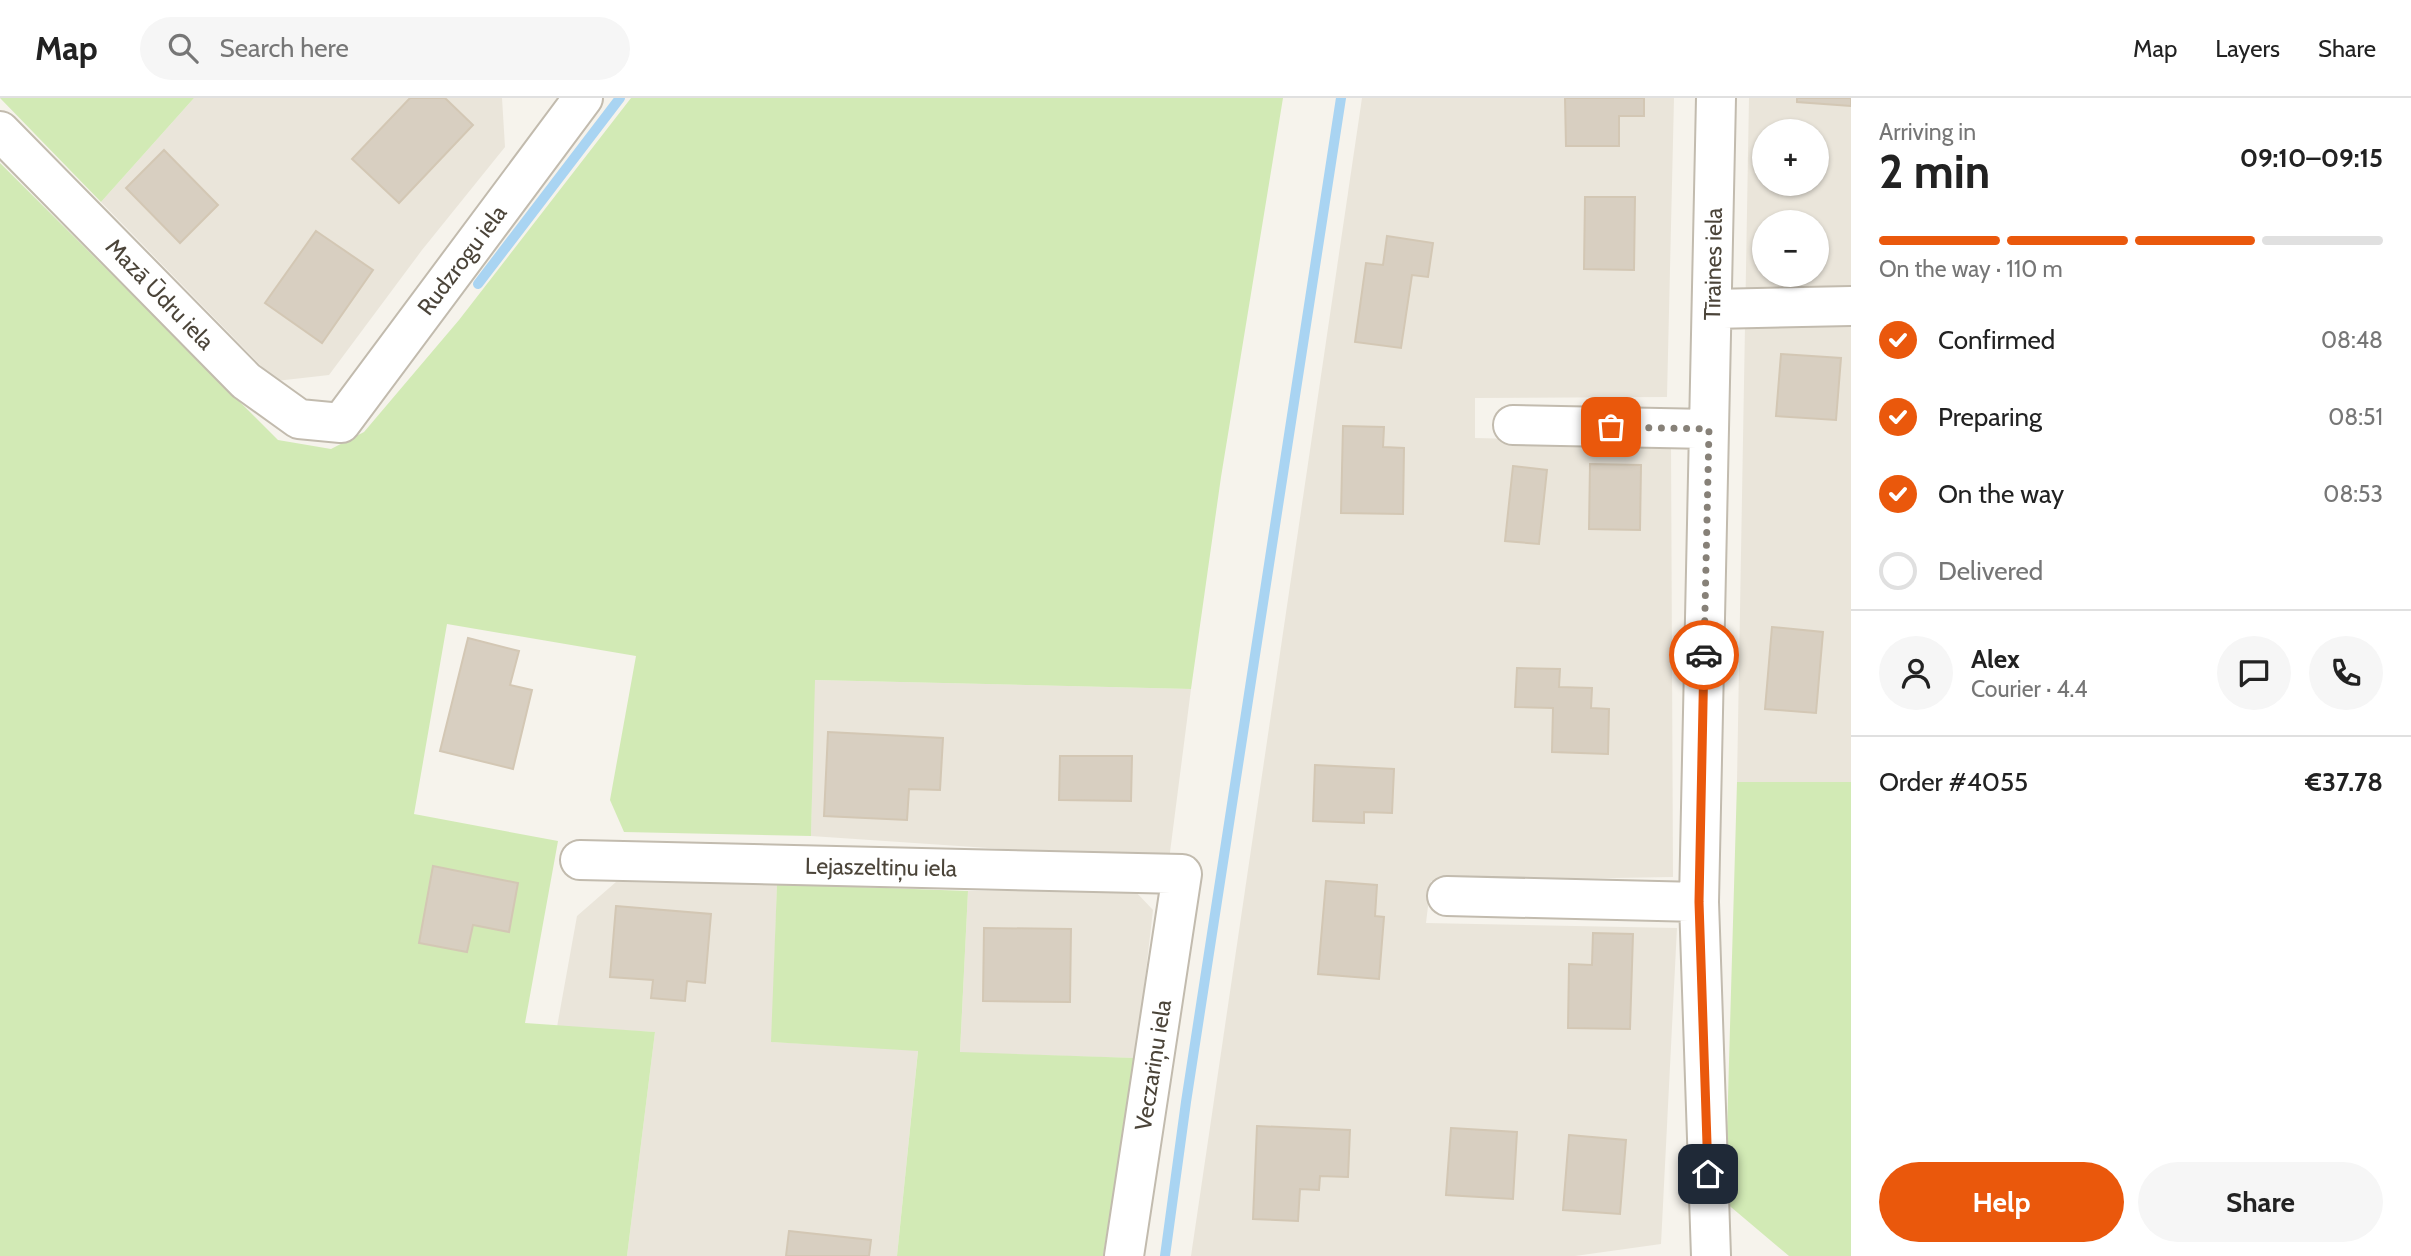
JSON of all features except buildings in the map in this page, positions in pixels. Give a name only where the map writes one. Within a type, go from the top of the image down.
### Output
[{"type":"street","name":"Rudzrogu iela","points":[[341,423],[583,98]]},
{"type":"street","name":"Tīraines iela","points":[[1711,1256],[1699,902],[1716,98]]},
{"type":"street","name":"Mazā Ūdru iela","points":[[0,131],[246,381],[299,419],[341,423]]},
{"type":"street","points":[[1712,309],[1851,306]]},
{"type":"street","points":[[1513,425],[1709,429]]},
{"type":"street","name":"Lejaszeltiņu iela","points":[[580,860],[1182,874]]},
{"type":"street","name":"Veczariņu iela","points":[[1124,1256],[1182,874]]},
{"type":"street","points":[[1447,896],[1699,902]]},
{"type":"shaded area","points":[[194,98],[502,98],[505,147],[422,250],[329,375],[276,381],[101,202]]},
{"type":"shaded area","points":[[1362,98],[1674,98],[1667,397],[1475,398],[1475,438],[1671,443],[1673,877],[1431,881],[1426,923],[1677,928],[1661,1244],[1575,1256],[1191,1256]]},
{"type":"shaded area","points":[[1749,98],[1851,98],[1851,782],[1737,782]]},
{"type":"shaded area","points":[[814,680],[1191,689],[1169,860],[811,836]]},
{"type":"shaded area","points":[[616,882],[777,884],[772,1042],[918,1050],[897,1256],[627,1256],[655,1032],[557,1027],[577,916]]},
{"type":"shaded area","points":[[968,891],[1135,891],[1153,910],[1136,1058],[960,1053]]},
{"type":"green space","points":[[0,98],[194,98],[101,202]]},
{"type":"green space","points":[[631,98],[1283,98],[1221,477],[1191,689],[815,680],[811,836],[624,832],[610,800],[636,656],[447,624],[414,814],[558,841],[525,1023],[655,1032],[627,1256],[0,1256],[0,163],[278,440],[331,449],[364,432],[459,320]]},
{"type":"green space","points":[[1737,782],[1851,782],[1851,1256],[1789,1256],[1725,1202]]},
{"type":"green space","points":[[777,884],[968,891],[960,1052],[1136,1058],[1103,1256],[897,1256],[918,1051],[771,1042]]},
{"type":"waterway","points":[[478,284],[620,98]]},
{"type":"waterway","points":[[1165,1256],[1186,1102],[1341,98]]},
{"type":"way so far","points":[[1611,427],[1709,429],[1704,655]]},
{"type":"route","points":[[1704,655],[1699,902],[1708,1174]]}]
